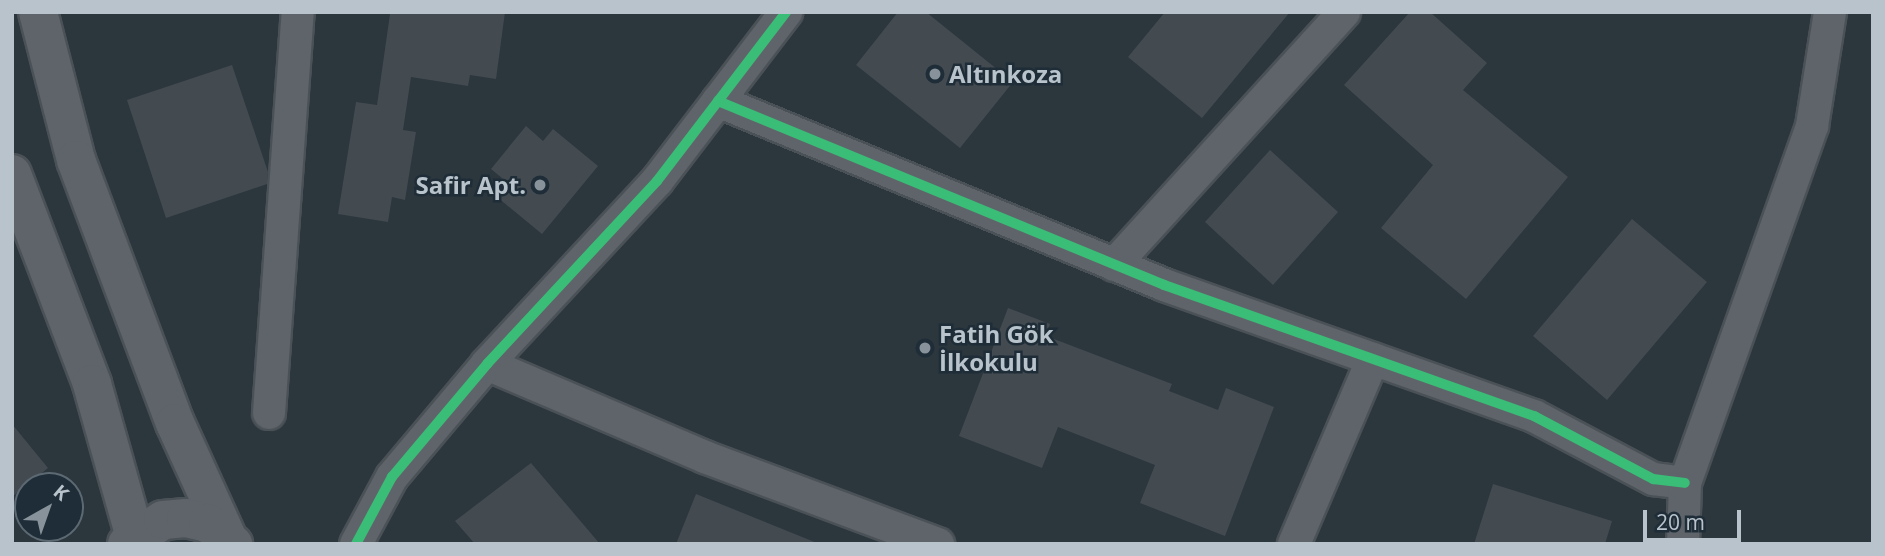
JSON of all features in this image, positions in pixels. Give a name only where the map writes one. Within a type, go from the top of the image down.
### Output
[{"type":"street","points":[[38,12],[76,160],[175,423],[230,540]]},
{"type":"street","points":[[269,413],[298,12]]},
{"type":"street","points":[[356,544],[392,477],[487,364],[657,181],[786,12]]},
{"type":"street","points":[[1114,265],[1344,12]]},
{"type":"street","points":[[1683,544],[1685,483],[1812,126],[1830,12]]},
{"type":"street","points":[[718,101],[1114,265],[1534,416],[1653,479],[1685,483]]},
{"type":"street","points":[[12,174],[92,383],[131,540],[163,520],[186,518],[230,540]]},
{"type":"street","points":[[1294,544],[1373,359]]},
{"type":"street","points":[[487,364],[705,457],[938,544]]},
{"type":"building","points":[[505,12],[496,79],[470,75],[468,86],[411,77],[403,130],[416,132],[405,200],[392,197],[388,222],[338,214],[356,102],[377,105],[390,14]]},
{"type":"building","name":"Altınkoza","points":[[898,12],[926,12],[1013,82],[960,148],[856,65]]},
{"type":"building","points":[[1165,12],[1290,12],[1202,118],[1128,57]]},
{"type":"building","points":[[1410,12],[1430,12],[1487,63],[1463,90],[1568,177],[1466,299],[1381,228],[1433,165],[1344,85]]},
{"type":"building","points":[[232,65],[268,172],[267,184],[166,218],[127,100]]},
{"type":"building","name":"Safir Apt.","points":[[526,126],[543,141],[553,129],[598,166],[542,234],[491,192],[502,178],[491,169]]},
{"type":"building","points":[[1270,150],[1338,212],[1273,285],[1205,222]]},
{"type":"building","points":[[1632,219],[1707,282],[1607,400],[1533,336]]},
{"type":"building","points":[[1008,308],[1050,324],[1046,336],[1172,384],[1169,391],[1218,410],[1226,388],[1274,407],[1225,536],[1140,503],[1155,465],[1058,427],[1042,468],[959,436]]},
{"type":"building","points":[[12,424],[48,468],[43,472],[14,472],[12,497]]},
{"type":"building","points":[[531,463],[600,544],[475,544],[455,521]]},
{"type":"building","points":[[1493,484],[1612,521],[1605,544],[1474,544]]},
{"type":"building","points":[[696,494],[817,543],[817,544],[676,544]]},
{"type":"cycle path","points":[[356,544],[392,477],[487,364],[657,181],[786,12]]},
{"type":"cycle path","points":[[718,101],[1164,285],[1534,416],[1653,479],[1685,483]]},
{"type":"place","name":"Altınkoza","points":[[935,74]]},
{"type":"place","name":"Safir Apt.","points":[[540,185]]},
{"type":"place","name":"Fatih Gök İlkokulu","points":[[925,348]]}]
